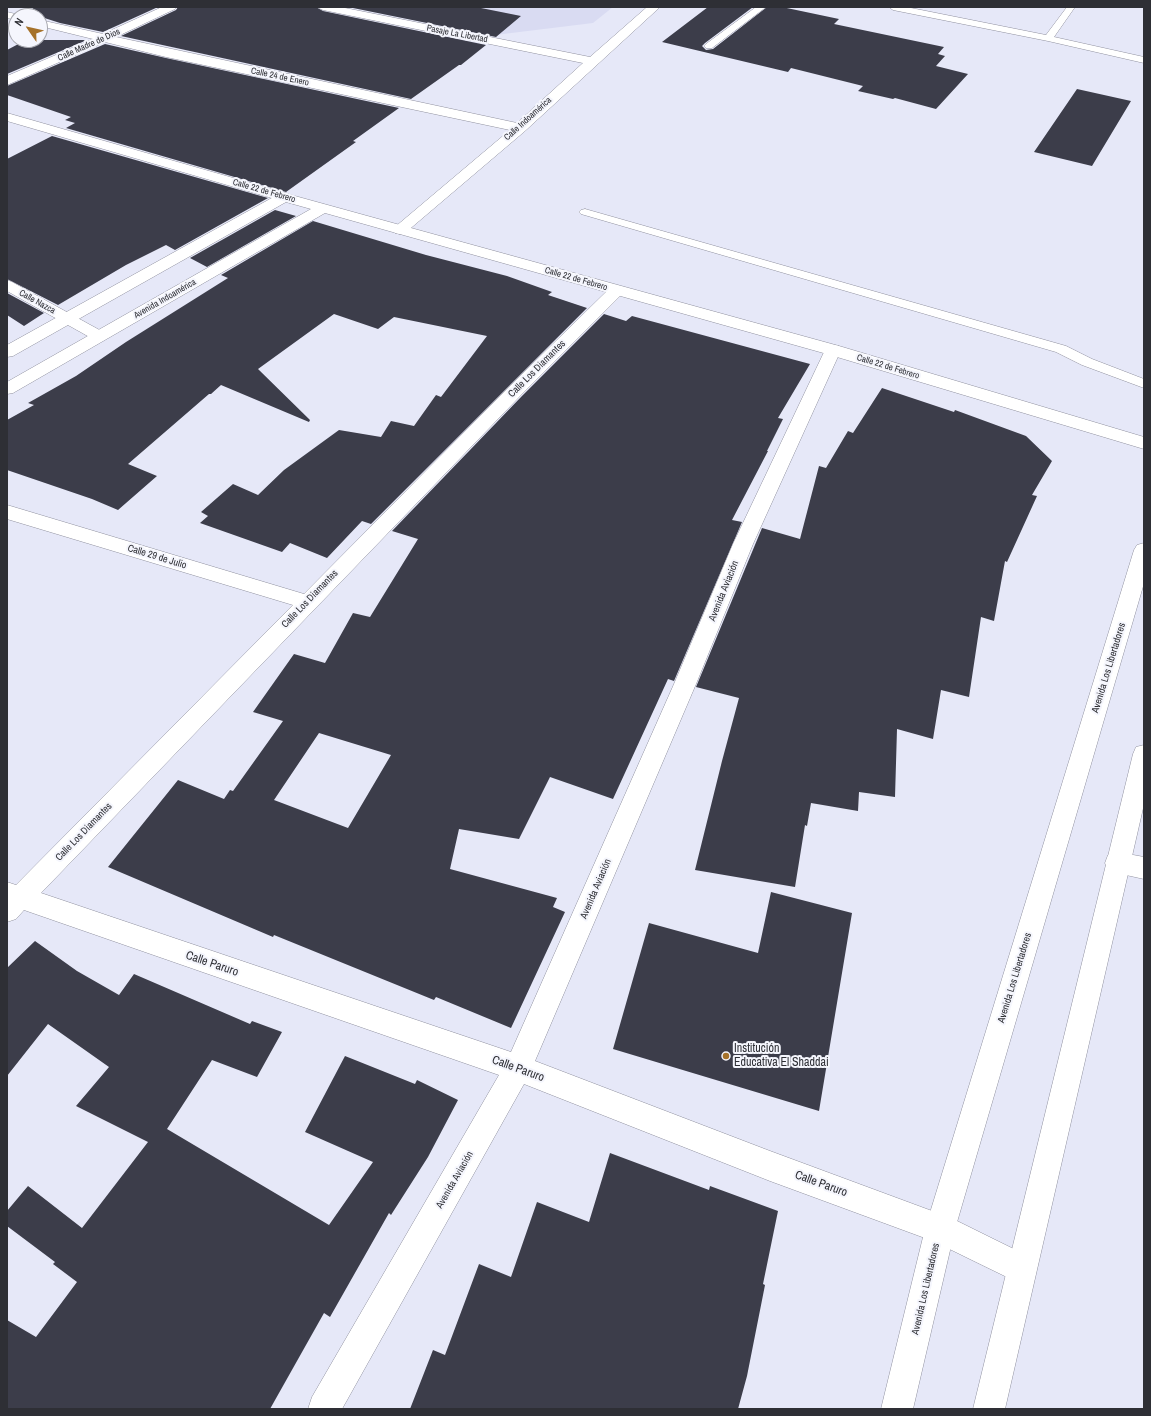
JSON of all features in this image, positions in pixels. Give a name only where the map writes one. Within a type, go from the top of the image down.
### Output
[{"type":"main road","name":"Calle Madre de Dios","points":[[7,81],[171,7]]},
{"type":"main road","name":"Pasaje La Libertad","points":[[323,7],[592,61]]},
{"type":"main road","name":"Calle Indoamérica","points":[[400,230],[520,128],[592,61],[654,7]]},
{"type":"main road","name":"Calle 24 de Enero","points":[[48,25],[166,53],[520,128]]},
{"type":"main road","name":"Calle 22 de Febrero","points":[[7,117],[616,291],[833,350],[1144,443]]},
{"type":"main road","points":[[7,352],[284,197]]},
{"type":"main road","name":"Avenida Indoamérica","points":[[7,389],[323,208]]},
{"type":"main road","name":"Calle Nazca","points":[[7,285],[99,336]]},
{"type":"main road","name":"Calle Los Diamantes","points":[[11,901],[308,602],[515,390],[616,291]]},
{"type":"main road","name":"Avenida Aviación","points":[[324,1409],[518,1068],[685,684],[743,544],[833,350]]},
{"type":"main road","name":"Calle 29 de Julio","points":[[7,512],[308,602]]},
{"type":"main road","name":"Avenida Los Libertadores","points":[[897,1409],[940,1228],[1144,550]]},
{"type":"main road","points":[[988,1409],[1144,754]]},
{"type":"main road","points":[[1117,863],[1144,868]]},
{"type":"main road","name":"Calle Paruro","points":[[11,901],[518,1068],[770,1166],[940,1228],[1021,1269]]},
{"type":"lane","points":[[709,46],[762,7]]},
{"type":"lane","points":[[893,7],[1048,38],[1144,60]]},
{"type":"lane","points":[[1048,38],[1071,7]]},
{"type":"lane","points":[[585,212],[1061,349],[1087,362],[1144,384]]},
{"type":"shaded area","points":[[356,7],[613,7],[593,23],[495,35]]},
{"type":"building","points":[[158,7],[103,32],[48,19],[48,8],[33,8]]},
{"type":"building","points":[[178,7],[316,7],[323,11],[486,45],[461,65],[411,99],[121,36],[176,10]]},
{"type":"building","points":[[348,7],[476,7],[521,16],[496,37]]},
{"type":"building","points":[[708,7],[753,7],[705,43],[702,46],[706,50],[713,49],[767,7],[782,7],[839,19],[834,24],[944,47],[938,54],[945,56],[936,66],[968,74],[936,109],[895,98],[893,99],[858,91],[863,86],[791,68],[788,72],[662,42]]},
{"type":"building","points":[[48,40],[87,40],[7,74],[7,50],[11,48],[48,48]]},
{"type":"building","points":[[105,44],[399,108],[353,141],[356,142],[286,192],[66,128],[75,123],[65,120],[71,117],[7,95],[7,86]]},
{"type":"building","points":[[1077,89],[1131,101],[1092,166],[1034,152]]},
{"type":"building","points":[[52,136],[268,198],[175,250],[166,245],[126,265],[58,305],[7,279],[7,159]]},
{"type":"building","points":[[275,210],[296,216],[207,267],[190,258]]},
{"type":"building","points":[[313,221],[426,255],[507,276],[552,292],[548,295],[587,308],[371,524],[362,521],[327,558],[290,543],[282,552],[200,523],[208,516],[201,512],[233,484],[258,495],[284,470],[339,430],[381,437],[391,421],[414,426],[436,395],[441,397],[487,336],[394,317],[378,329],[334,314],[258,369],[310,420],[309,422],[221,385],[128,464],[157,476],[118,510],[92,499],[7,470],[7,420],[34,405],[28,403],[76,376],[126,342],[228,278],[221,275]]},
{"type":"building","points":[[7,293],[44,313],[24,326],[7,315]]},
{"type":"building","points":[[604,314],[626,321],[632,316],[810,364],[778,418],[783,419],[732,520],[742,522],[674,681],[668,679],[613,799],[550,777],[519,839],[459,829],[450,869],[557,898],[553,907],[565,912],[511,1028],[436,997],[434,1000],[274,935],[273,937],[108,867],[178,780],[224,799],[230,790],[233,791],[283,721],[253,712],[294,654],[325,663],[353,613],[370,617],[418,539],[392,531],[522,396]],"holes":[[[319,733],[391,755],[348,828],[274,800]]]},
{"type":"building","points":[[882,388],[954,412],[955,410],[1026,436],[1052,461],[1032,495],[1037,496],[1007,562],[1005,561],[994,621],[981,617],[969,697],[941,690],[933,739],[897,729],[895,797],[859,792],[858,811],[811,803],[807,826],[805,825],[795,887],[695,870],[739,698],[696,687],[762,528],[800,539],[819,466],[826,468],[848,431],[853,433]]},
{"type":"building","points":[[771,892],[852,913],[819,1111],[613,1049],[649,923],[758,953]]},
{"type":"building","points":[[35,941],[77,971],[119,995],[134,974],[250,1024],[252,1021],[282,1032],[257,1077],[212,1060],[167,1129],[329,1225],[373,1162],[305,1132],[345,1056],[415,1084],[417,1080],[458,1100],[428,1157],[391,1215],[389,1213],[330,1317],[324,1313],[270,1409],[7,1409],[7,1320],[36,1337],[77,1282],[53,1264],[55,1262],[7,1226],[7,1211],[28,1186],[82,1228],[148,1142],[76,1106],[109,1067],[48,1024],[7,1076],[7,968]]},
{"type":"building","points":[[610,1153],[709,1190],[710,1186],[778,1211],[763,1284],[765,1285],[747,1376],[738,1409],[410,1409],[433,1350],[445,1355],[479,1264],[511,1277],[537,1202],[589,1222]]},
{"type":"place","name":"Institución Educativa El Shaddai","points":[[726,1056]]}]
